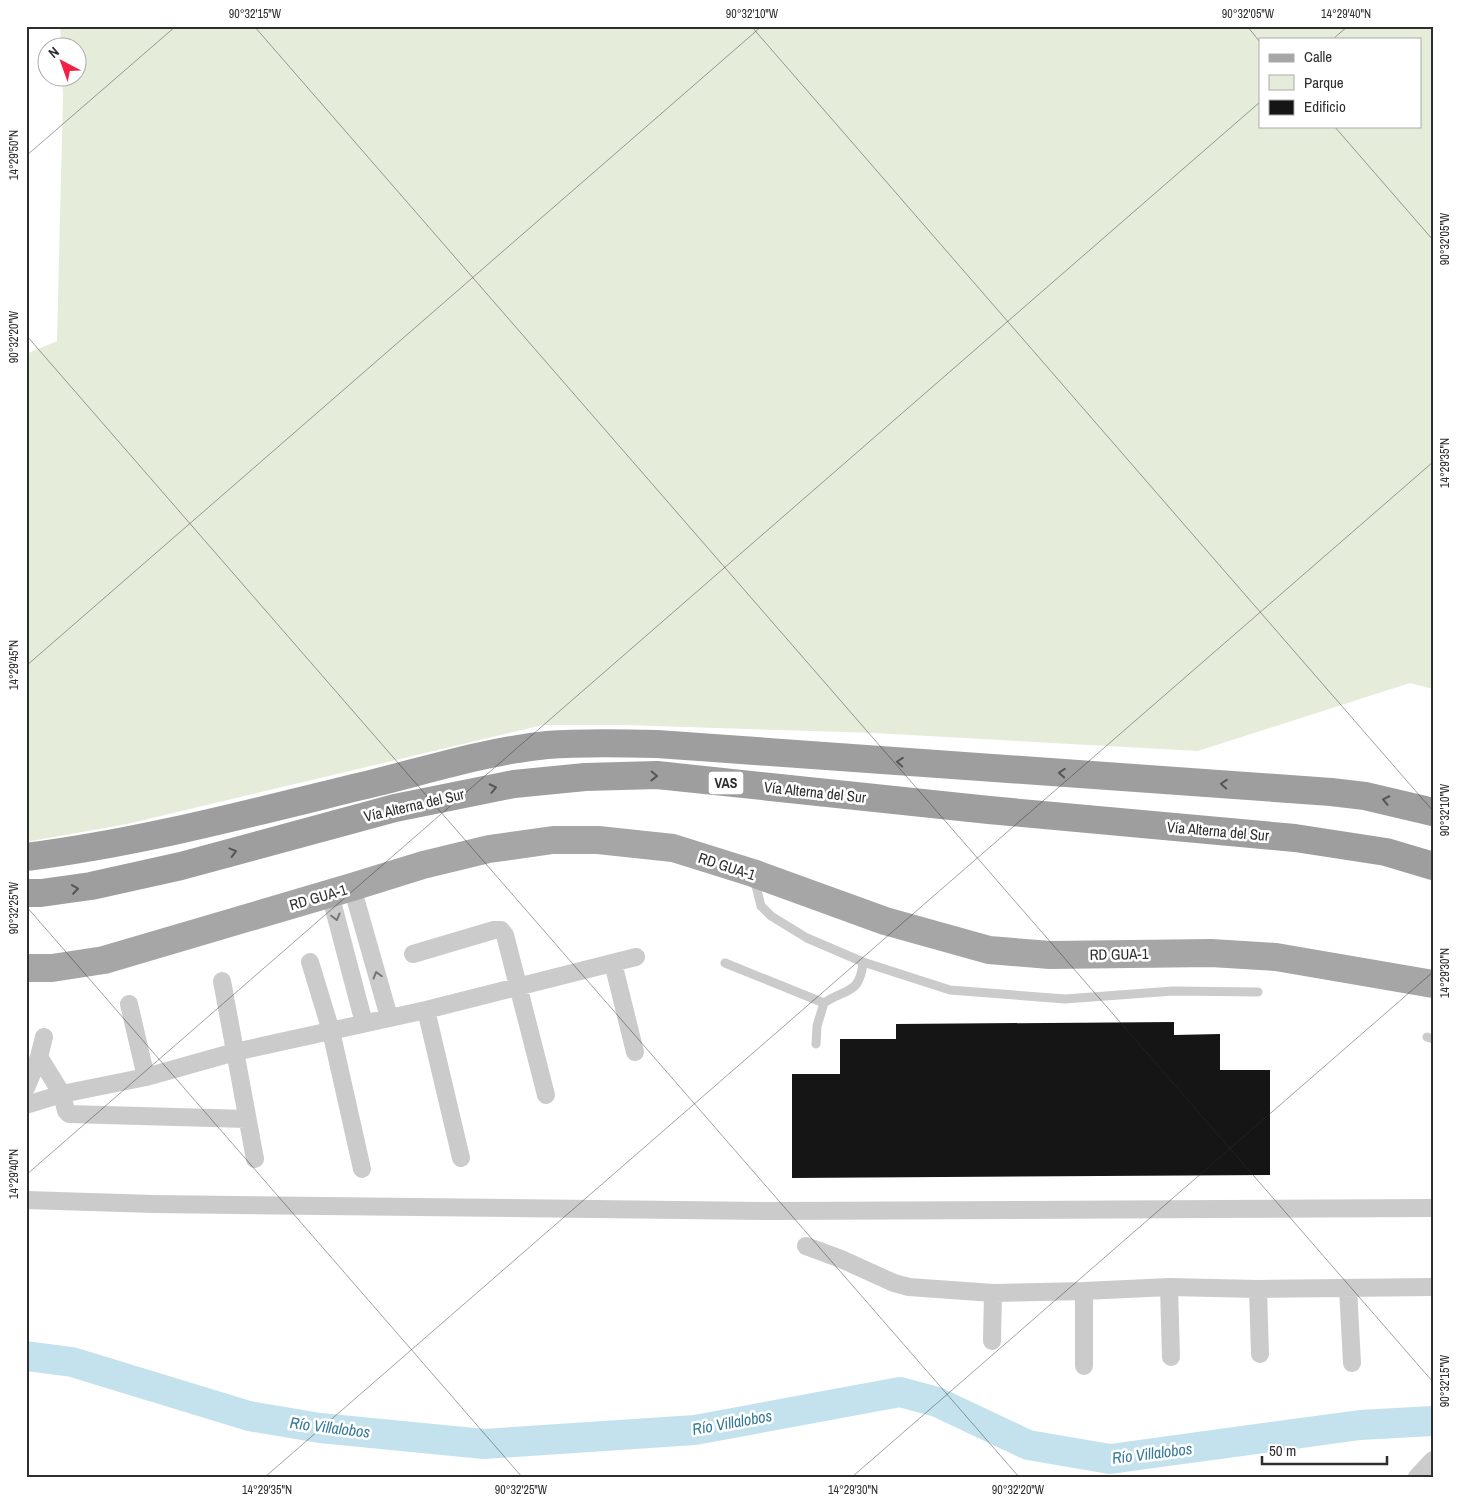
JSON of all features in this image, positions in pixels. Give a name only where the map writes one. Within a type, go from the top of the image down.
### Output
[{"type":"highway","name":"Vía Alterna del Sur","points":[[26,857],[133,840],[471,758],[546,745],[569,744],[657,744],[1322,791],[1365,796],[1433,812]]},
{"type":"highway","name":"Vía Alterna del Sur","points":[[26,893],[41,893],[92,886],[181,866],[394,808],[514,784],[585,777],[621,776],[657,776],[989,810],[1295,838],[1386,852],[1433,866]]},
{"type":"main road","name":"RD GUA-1","points":[[26,968],[52,968],[104,960],[423,865],[489,849],[553,840],[598,840],[673,848],[753,873],[885,921],[988,950],[1050,955],[1212,953],[1276,957],[1433,984]]},
{"type":"street","points":[[341,890],[389,1017]]},
{"type":"street","points":[[341,890],[364,1023]]},
{"type":"street","points":[[413,954],[494,930],[501,930],[505,935],[546,1094]]},
{"type":"street","points":[[26,1105],[62,1094],[146,1077],[234,1052],[426,1010],[636,957]]},
{"type":"street","points":[[310,962],[331,1031],[362,1169]]},
{"type":"street","points":[[612,963],[635,1052]]},
{"type":"street","points":[[222,981],[255,1159]]},
{"type":"street","points":[[129,1004],[146,1077]]},
{"type":"street","points":[[426,1010],[461,1158]]},
{"type":"street","points":[[26,1088],[39,1057],[44,1037]]},
{"type":"street","points":[[39,1057],[62,1094],[66,1111],[69,1114],[76,1116],[247,1119]]},
{"type":"street","points":[[26,1200],[154,1204],[771,1211],[1433,1208]]},
{"type":"street","points":[[806,1246],[894,1283],[909,1287],[993,1293],[1169,1287],[1258,1289],[1433,1287]]},
{"type":"street","points":[[1169,1287],[1171,1357]]},
{"type":"street","points":[[1348,1288],[1352,1363]]},
{"type":"street","points":[[1258,1289],[1260,1354]]},
{"type":"street","points":[[1084,1291],[1084,1366]]},
{"type":"street","points":[[992,1341],[993,1293]]},
{"type":"street","points":[[1417,1477],[1433,1460]]},
{"type":"lane","points":[[753,873],[761,906],[771,916],[807,938],[863,962],[950,990],[1066,999],[1173,991],[1258,992]]},
{"type":"lane","points":[[816,1044],[817,1026],[824,1003],[851,990],[858,983],[862,976],[863,962]]},
{"type":"lane","points":[[725,963],[824,1003]]},
{"type":"green space","points":[[60,26],[1433,26],[1433,689],[1410,683],[1198,751],[874,733],[624,725],[543,725],[127,824],[26,842],[26,354],[57,341],[63,88],[88,88],[88,38],[61,38]]},
{"type":"building","points":[[1174,1022],[1174,1035],[1220,1034],[1220,1070],[1270,1070],[1270,1175],[792,1178],[792,1074],[840,1074],[840,1039],[896,1039],[896,1024]]},
{"type":"waterway","name":"Río Villalobos","points":[[26,1356],[72,1362],[249,1416],[320,1428],[484,1444],[695,1430],[900,1392],[937,1402],[1028,1445],[1110,1459],[1360,1425],[1433,1421]]}]
